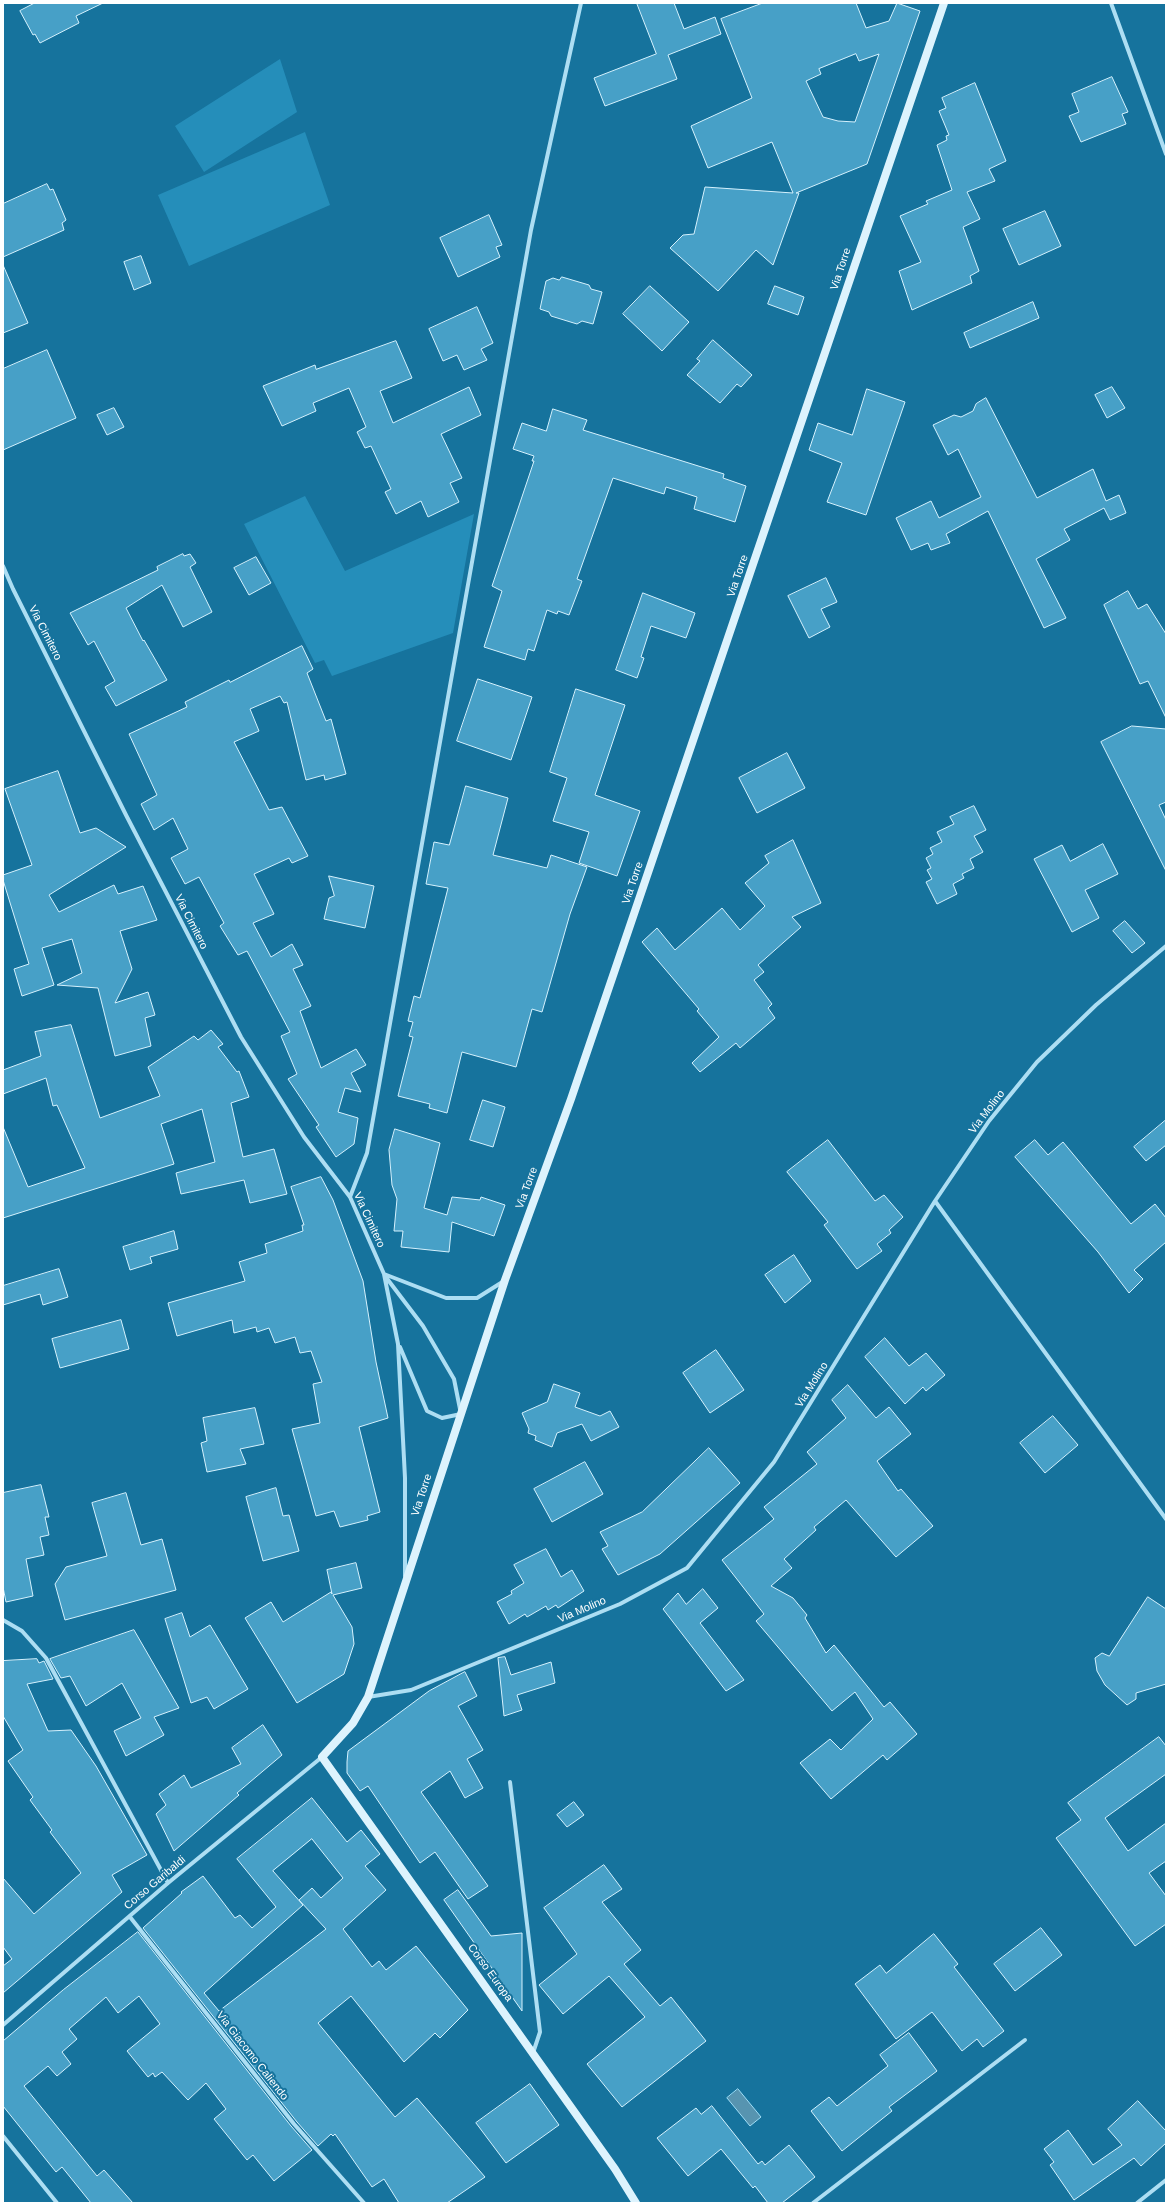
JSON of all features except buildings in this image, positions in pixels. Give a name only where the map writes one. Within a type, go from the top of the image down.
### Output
[{"type":"main road","name":"Via Torre","points":[[322,1758],[353,1723],[368,1697],[404,1582],[505,1280],[574,1091],[944,3]]},
{"type":"main road","name":"Corso Europa","points":[[322,1758],[615,2169],[636,2203]]},
{"type":"street","points":[[350,1197],[367,1153],[531,230],[581,3]]},
{"type":"street","points":[[1111,3],[1166,154]]},
{"type":"street","name":"Via Cimitero","points":[[3,566],[126,815],[241,1037],[304,1137],[350,1197],[384,1274],[398,1344],[405,1478],[404,1582]]},
{"type":"street","name":"Via Molino","points":[[368,1697],[412,1690],[620,1604],[687,1568],[774,1462],[935,1201],[989,1121],[1037,1062],[1096,1005],[1166,946]]},
{"type":"street","points":[[935,1201],[1166,1519]]},
{"type":"street","points":[[384,1274],[446,1298],[477,1298],[505,1280]]},
{"type":"street","name":"Via Cimitero","points":[[384,1274],[424,1326],[454,1379],[461,1414],[442,1418],[427,1411],[398,1344]]},
{"type":"street","points":[[3,1620],[22,1631],[46,1658],[168,1883]]},
{"type":"street","name":"Corso Garibaldi","points":[[3,2025],[168,1883],[322,1758]]},
{"type":"street","points":[[510,1782],[540,2032],[533,2053]]},
{"type":"street","name":"Via Giacomo Caliendo","points":[[130,1916],[294,2124],[364,2203]]},
{"type":"street","points":[[813,2203],[1025,2040]]},
{"type":"street","points":[[3,2136],[57,2203]]},
{"type":"street","points":[[1137,2203],[1166,2180]]},
{"type":"shaded area","points":[[280,59],[297,112],[204,172],[175,126]]},
{"type":"shaded area","points":[[305,132],[330,205],[189,266],[158,195]]},
{"type":"shaded area","points":[[305,496],[345,571],[474,514],[453,633],[332,676],[324,660],[315,663],[244,524]]},
{"type":"shaded area","points":[[738,2089],[761,2117],[750,2126],[727,2098]]}]
